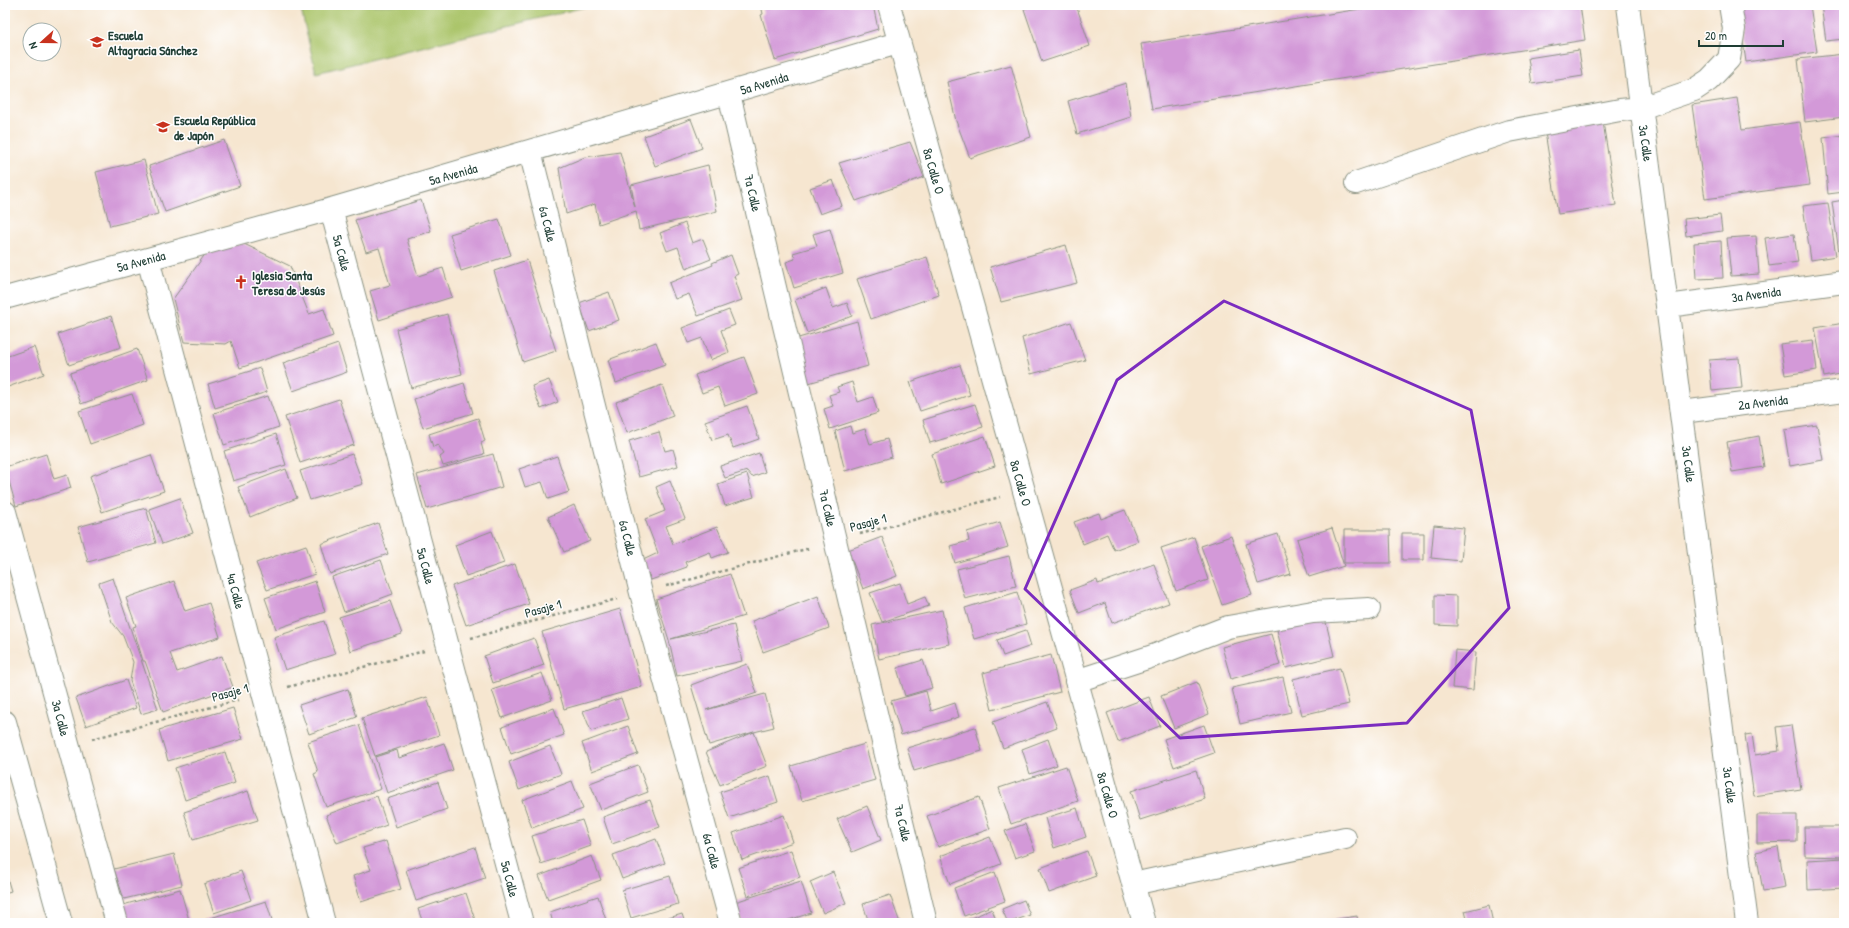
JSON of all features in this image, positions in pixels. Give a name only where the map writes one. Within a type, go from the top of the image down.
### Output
[{"type":"street","name":"8a Calle O","points":[[889,5],[898,43],[1133,884],[1142,923]]},
{"type":"street","name":"3a Calle","points":[[1628,5],[1682,412],[1747,923]]},
{"type":"street","points":[[1356,183],[1509,131],[1620,110],[1641,108],[1694,90],[1709,80],[1729,59],[1734,29],[1730,5]]},
{"type":"street","name":"5a Avenida","points":[[5,298],[331,209],[729,94],[898,43]]},
{"type":"street","name":"7a Calle","points":[[729,94],[926,923]]},
{"type":"street","name":"6a Calle","points":[[530,151],[642,593],[731,923]]},
{"type":"street","name":"5a Calle","points":[[331,209],[522,923]]},
{"type":"street","name":"4a Calle","points":[[148,259],[324,923]]},
{"type":"street","name":"3a Avenida","points":[[1668,306],[1844,282]]},
{"type":"street","name":"2a Avenida","points":[[1682,412],[1844,391]]},
{"type":"street","name":"3a Calle","points":[[5,512],[117,923]]},
{"type":"street","points":[[1076,680],[1153,656],[1228,627],[1313,612],[1369,609]]},
{"type":"street","points":[[5,722],[61,923]]},
{"type":"street","points":[[1133,884],[1345,838]]},
{"type":"path","name":"Pasaje 1","points":[[69,746],[1023,491]]},
{"type":"highlighted area","points":[[1224,301],[1471,410],[1509,608],[1407,723],[1180,738],[1025,589],[1117,380]]},
{"type":"green space","points":[[300,5],[593,5],[316,73]]},
{"type":"building","points":[[761,5],[873,5],[878,29],[775,60],[761,15],[763,14]]},
{"type":"building","points":[[1034,5],[1076,5],[1090,46],[1042,62],[1024,9]]},
{"type":"building","points":[[1385,5],[1580,5],[1585,40],[1152,109],[1141,44]]},
{"type":"building","points":[[1738,5],[1810,5],[1817,52],[1746,62]]},
{"type":"building","points":[[1821,5],[1844,5],[1844,39],[1826,41]]},
{"type":"building","points":[[1579,50],[1583,76],[1532,84],[1528,58]]},
{"type":"building","points":[[1844,54],[1844,117],[1805,122],[1798,59]]},
{"type":"building","points":[[1011,65],[1031,137],[970,158],[956,121],[947,82]]},
{"type":"building","points":[[1126,83],[1131,117],[1077,134],[1068,101]]},
{"type":"building","points":[[1737,98],[1742,130],[1800,122],[1810,185],[1705,199],[1692,105]]},
{"type":"building","points":[[691,119],[702,148],[655,166],[644,136]]},
{"type":"building","points":[[1603,122],[1616,205],[1558,214],[1545,132]]},
{"type":"building","points":[[1844,135],[1844,192],[1828,194],[1823,138]]},
{"type":"building","points":[[224,140],[240,186],[165,212],[149,166]]},
{"type":"building","points":[[910,142],[924,177],[856,201],[839,163]]},
{"type":"building","points":[[620,152],[635,207],[631,185],[708,165],[717,211],[639,230],[636,211],[599,224],[595,204],[566,214],[559,168],[585,157]]},
{"type":"building","points":[[144,160],[158,214],[110,226],[96,172]]},
{"type":"building","points":[[833,180],[842,206],[820,214],[810,188]]},
{"type":"building","points":[[421,200],[431,231],[407,239],[418,276],[443,268],[452,297],[379,320],[370,291],[390,285],[379,248],[366,252],[355,220]]},
{"type":"building","points":[[1844,200],[1844,260],[1840,260],[1832,202]]},
{"type":"building","points":[[1828,203],[1836,256],[1811,260],[1803,206]]},
{"type":"building","points":[[1720,215],[1722,231],[1686,236],[1684,219]]},
{"type":"building","points":[[499,219],[511,255],[461,271],[450,234]]},
{"type":"building","points":[[685,223],[692,243],[703,239],[711,259],[686,269],[678,247],[667,251],[660,233]]},
{"type":"building","points":[[830,229],[843,273],[794,288],[786,262],[795,259],[793,253],[817,246],[813,234]]},
{"type":"building","points":[[1794,234],[1798,262],[1769,266],[1765,238]]},
{"type":"building","points":[[1756,236],[1759,274],[1731,276],[1727,238]]},
{"type":"building","points":[[1721,241],[1723,278],[1696,279],[1694,243]]},
{"type":"building","name":"Iglesia Santa Teresa de Jesús","points":[[242,243],[290,266],[309,314],[324,309],[333,336],[240,368],[231,341],[226,344],[184,342],[173,299],[206,253]]},
{"type":"building","points":[[1066,245],[1077,283],[1001,302],[990,267]]},
{"type":"building","points":[[731,255],[738,274],[734,276],[742,300],[698,316],[689,294],[675,299],[669,283],[713,265],[712,263]]},
{"type":"building","points":[[927,257],[939,295],[871,319],[857,279]]},
{"type":"building","points":[[527,260],[556,351],[523,362],[494,271]]},
{"type":"building","points":[[826,288],[833,308],[847,303],[852,316],[807,333],[795,300]]},
{"type":"building","points":[[609,292],[619,320],[589,331],[579,303]]},
{"type":"building","points":[[729,310],[735,325],[721,330],[729,352],[710,360],[702,338],[688,343],[682,328]]},
{"type":"building","points":[[447,314],[462,374],[411,388],[396,329]]},
{"type":"building","points":[[111,316],[121,347],[69,365],[58,334]]},
{"type":"building","points":[[857,321],[868,366],[805,384],[795,339]]},
{"type":"building","points":[[1071,322],[1085,360],[1031,374],[1022,338]]},
{"type":"building","points":[[1844,323],[1844,373],[1824,377],[1815,328]]},
{"type":"building","points":[[1813,340],[1817,370],[1785,375],[1780,344]]},
{"type":"building","points":[[656,342],[665,365],[616,383],[608,360]]},
{"type":"building","points":[[338,344],[347,372],[293,391],[283,363]]},
{"type":"building","points":[[34,347],[44,374],[5,388],[5,357]]},
{"type":"building","points":[[137,349],[148,380],[81,404],[70,373]]},
{"type":"building","points":[[744,357],[758,394],[725,406],[718,387],[702,393],[695,375]]},
{"type":"building","points":[[1739,358],[1742,388],[1712,391],[1709,360]]},
{"type":"building","points":[[960,365],[970,395],[920,411],[910,382]]},
{"type":"building","points":[[260,368],[267,392],[215,408],[208,384]]},
{"type":"building","points":[[549,380],[558,402],[541,409],[532,386]]},
{"type":"building","points":[[852,382],[858,402],[873,397],[878,413],[830,429],[824,409],[833,406],[829,395],[839,392],[837,387]]},
{"type":"building","points":[[464,383],[473,413],[423,428],[414,399]]},
{"type":"building","points":[[662,385],[673,416],[627,433],[616,402]]},
{"type":"building","points":[[132,394],[143,425],[90,444],[79,411]]},
{"type":"building","points":[[268,396],[279,427],[224,445],[214,413]]},
{"type":"building","points":[[339,399],[354,445],[300,463],[285,417]]},
{"type":"building","points":[[975,404],[983,427],[930,443],[923,420]]},
{"type":"building","points":[[747,406],[759,439],[733,448],[728,435],[712,440],[705,421]]},
{"type":"building","points":[[478,418],[485,441],[481,443],[484,454],[443,466],[440,457],[444,454],[438,445],[433,447],[429,434]]},
{"type":"building","points":[[1817,425],[1823,460],[1790,466],[1784,430]]},
{"type":"building","points":[[850,426],[852,433],[865,429],[870,444],[887,439],[892,457],[845,471],[835,431]]},
{"type":"building","points":[[659,432],[665,451],[673,449],[678,466],[639,477],[629,441]]},
{"type":"building","points":[[276,434],[286,465],[233,481],[224,451]]},
{"type":"building","points":[[985,436],[995,466],[941,484],[932,454]]},
{"type":"building","points":[[1759,436],[1764,467],[1732,472],[1727,442]]},
{"type":"building","points":[[759,453],[765,472],[752,477],[747,471],[725,478],[720,466]]},
{"type":"building","points":[[46,454],[54,479],[67,475],[71,488],[16,506],[5,467]]},
{"type":"building","points":[[352,454],[363,484],[310,500],[300,471]]},
{"type":"building","points":[[493,454],[502,487],[427,509],[417,475]]},
{"type":"building","points":[[151,455],[164,491],[102,512],[90,476]]},
{"type":"building","points":[[557,456],[569,492],[548,499],[542,482],[525,487],[519,469]]},
{"type":"building","points":[[286,469],[297,498],[250,517],[238,487]]},
{"type":"building","points":[[747,474],[754,497],[725,506],[718,484]]},
{"type":"building","points":[[670,481],[685,519],[666,526],[673,544],[717,527],[728,552],[712,558],[710,552],[685,562],[687,567],[651,580],[643,560],[658,553],[645,519],[665,511],[656,487]]},
{"type":"building","points":[[180,498],[193,533],[162,544],[149,509]]},
{"type":"building","points":[[574,505],[590,541],[564,552],[548,517]]},
{"type":"building","points":[[146,508],[156,543],[88,562],[78,527]]},
{"type":"building","points":[[1125,510],[1138,541],[1114,550],[1107,534],[1083,544],[1074,522],[1099,513],[1101,519]]},
{"type":"building","points":[[1000,522],[1008,547],[955,563],[950,546],[969,541],[967,532]]},
{"type":"building","points":[[378,523],[388,554],[330,574],[321,544]]},
{"type":"building","points":[[1434,525],[1464,528],[1461,561],[1431,558]]},
{"type":"building","points":[[1332,528],[1344,566],[1309,577],[1297,539]]},
{"type":"building","points":[[1344,530],[1390,530],[1391,563],[1344,563]]},
{"type":"building","points":[[492,531],[504,563],[466,576],[455,545]]},
{"type":"building","points":[[1402,533],[1424,533],[1424,560],[1402,560]]},
{"type":"building","points":[[1278,534],[1291,574],[1258,584],[1246,544]]},
{"type":"building","points":[[1231,536],[1252,595],[1222,605],[1201,546]]},
{"type":"building","points":[[882,537],[897,576],[863,589],[848,550]]},
{"type":"building","points":[[1194,537],[1208,580],[1176,591],[1161,548]]},
{"type":"building","points":[[306,545],[315,574],[267,590],[256,563]]},
{"type":"building","points":[[1009,556],[1016,586],[965,599],[957,569]]},
{"type":"building","points":[[381,560],[393,594],[344,612],[332,577]]},
{"type":"building","points":[[515,564],[529,604],[466,625],[452,586]]},
{"type":"building","points":[[1154,564],[1169,603],[1112,623],[1105,603],[1079,613],[1070,590],[1097,580],[1098,584]]},
{"type":"building","points":[[730,574],[744,616],[671,639],[734,625],[742,661],[677,676],[669,640],[656,599]]},
{"type":"building","points":[[113,578],[158,709],[141,714],[130,681],[133,662],[123,636],[112,622],[99,583]]},
{"type":"building","points":[[174,581],[185,611],[209,603],[220,637],[170,653],[177,672],[222,656],[233,687],[163,712],[145,661],[143,661],[133,627],[136,626],[126,598]]},
{"type":"building","points":[[315,581],[325,612],[276,629],[265,598]]},
{"type":"building","points":[[900,583],[907,604],[925,597],[929,606],[882,622],[870,593]]},
{"type":"building","points":[[1017,592],[1026,624],[974,639],[965,608]]},
{"type":"building","points":[[1435,595],[1457,596],[1457,626],[1435,625]]},
{"type":"building","points":[[818,596],[829,628],[763,652],[752,621]]},
{"type":"building","points":[[390,601],[402,634],[350,651],[339,617]]},
{"type":"building","points":[[620,609],[642,687],[564,709],[542,632]]},
{"type":"building","points":[[942,610],[949,644],[879,659],[872,625]]},
{"type":"building","points":[[1325,618],[1334,656],[1286,668],[1277,630]]},
{"type":"building","points":[[324,621],[335,654],[285,670],[274,637]]},
{"type":"building","points":[[1026,630],[1031,646],[1003,656],[997,640]]},
{"type":"building","points":[[1271,634],[1280,665],[1231,679],[1222,647]]},
{"type":"building","points":[[534,638],[544,665],[493,683],[484,656]]},
{"type":"building","points":[[1455,650],[1476,652],[1473,690],[1452,688]]},
{"type":"building","points":[[1051,655],[1060,692],[992,710],[983,673]]},
{"type":"building","points":[[923,660],[932,688],[905,696],[897,668]]},
{"type":"building","points":[[747,664],[757,693],[706,710],[765,694],[774,727],[709,745],[691,685]]},
{"type":"building","points":[[1340,668],[1349,704],[1302,715],[1293,679]]},
{"type":"building","points":[[542,673],[552,700],[502,718],[492,690]]},
{"type":"building","points":[[1283,677],[1291,712],[1240,724],[1232,688]]},
{"type":"building","points":[[126,680],[136,708],[86,726],[76,698]]},
{"type":"building","points":[[1197,682],[1209,714],[1174,728],[1161,696]]},
{"type":"building","points":[[348,689],[357,717],[309,734],[299,705]]},
{"type":"building","points":[[926,691],[931,711],[955,703],[959,717],[901,735],[891,701]]},
{"type":"building","points":[[427,697],[439,735],[375,756],[362,718]]},
{"type":"building","points":[[1149,697],[1160,726],[1118,742],[1107,713]]},
{"type":"building","points":[[621,698],[628,719],[591,731],[583,711]]},
{"type":"building","points":[[1047,702],[1057,728],[1003,748],[993,722]]},
{"type":"building","points":[[233,708],[243,739],[168,761],[159,730]]},
{"type":"building","points":[[554,708],[564,735],[511,754],[502,727]]},
{"type":"building","points":[[359,725],[381,789],[326,807],[314,774],[318,772],[308,742]]},
{"type":"building","points":[[1204,725],[1214,753],[1174,767],[1164,739]]},
{"type":"building","points":[[1791,725],[1801,789],[1754,796],[1745,735],[1752,734],[1755,755],[1779,751],[1776,727]]},
{"type":"building","points":[[628,726],[638,754],[592,771],[582,743]]},
{"type":"building","points":[[975,727],[982,751],[914,771],[907,748]]},
{"type":"building","points":[[754,732],[767,766],[720,785],[706,752]]},
{"type":"building","points":[[1048,739],[1057,765],[1030,774],[1022,749]]},
{"type":"building","points":[[444,743],[453,770],[387,793],[375,757],[397,750],[399,758]]},
{"type":"building","points":[[865,744],[875,780],[802,801],[791,766]]},
{"type":"building","points":[[550,746],[561,774],[519,790],[509,762]]},
{"type":"building","points":[[225,752],[235,783],[185,800],[175,768]]},
{"type":"building","points":[[638,765],[648,792],[601,810],[590,783]]},
{"type":"building","points":[[1066,766],[1078,801],[1011,824],[999,788]]},
{"type":"building","points":[[1196,770],[1205,799],[1140,820],[1131,791]]},
{"type":"building","points":[[770,776],[778,802],[729,818],[720,792]]},
{"type":"building","points":[[572,781],[583,809],[532,828],[522,800]]},
{"type":"building","points":[[438,782],[447,809],[396,827],[387,799]]},
{"type":"building","points":[[248,791],[258,820],[193,840],[184,812]]},
{"type":"building","points":[[377,796],[387,825],[337,843],[326,815]]},
{"type":"building","points":[[979,797],[990,829],[938,847],[927,816]]},
{"type":"building","points":[[650,800],[660,827],[612,844],[603,817]]},
{"type":"building","points":[[867,806],[881,840],[852,852],[837,819]]},
{"type":"building","points":[[1077,808],[1086,837],[1054,848],[1045,818]]},
{"type":"building","points":[[784,815],[793,842],[742,860],[733,833]]},
{"type":"building","points":[[1757,815],[1797,815],[1797,842],[1757,843]]},
{"type":"building","points":[[582,820],[591,846],[541,864],[532,836]]},
{"type":"building","points":[[1025,824],[1035,851],[1015,858],[1005,831]]},
{"type":"building","points":[[1804,827],[1844,827],[1844,857],[1805,856]]},
{"type":"building","points":[[990,837],[1001,864],[950,884],[940,856]]},
{"type":"building","points":[[656,839],[665,863],[622,879],[613,855]]},
{"type":"building","points":[[386,841],[401,889],[361,902],[353,876],[371,870],[363,848]]},
{"type":"building","points":[[475,847],[485,878],[416,901],[406,870]]},
{"type":"building","points":[[1778,847],[1785,887],[1763,891],[1756,852]]},
{"type":"building","points":[[791,850],[800,877],[748,896],[738,868]]},
{"type":"building","points":[[1087,851],[1096,876],[1049,893],[1040,868]]},
{"type":"building","points":[[174,854],[182,885],[124,899],[114,869]]},
{"type":"building","points":[[592,856],[601,880],[548,899],[539,876]]},
{"type":"building","points":[[1844,858],[1844,888],[1808,890],[1807,860]]},
{"type":"building","points":[[5,871],[11,891],[5,893]]},
{"type":"building","points":[[241,871],[251,900],[214,913],[204,884]]},
{"type":"building","points":[[833,872],[846,903],[823,913],[810,882]]},
{"type":"building","points":[[995,872],[1005,901],[964,916],[954,888]]},
{"type":"building","points":[[670,876],[678,904],[631,918],[622,890]]},
{"type":"building","points":[[801,881],[811,913],[779,923],[742,923],[735,902]]},
{"type":"building","points":[[180,889],[189,920],[178,923],[128,923],[123,905]]},
{"type":"building","points":[[466,893],[475,920],[466,923],[423,923],[418,909]]},
{"type":"building","points":[[890,895],[900,923],[869,923],[863,904]]},
{"type":"building","points":[[598,896],[607,923],[553,923],[550,912]]},
{"type":"building","points":[[1024,900],[1030,915],[1008,923],[1002,909]]},
{"type":"building","points":[[266,901],[273,923],[194,923]]},
{"type":"building","points":[[1489,905],[1493,923],[1468,923],[1465,911]]},
{"type":"building","points":[[992,909],[997,923],[959,923]]},
{"type":"building","points":[[682,914],[685,923],[652,923]]},
{"type":"building","points":[[1357,916],[1358,923],[1318,923],[1318,922]]},
{"type":"place","name":"Escuela Altagracia Sánchez","points":[[97,42]]},
{"type":"place","name":"Escuela República de Japón","points":[[163,127]]},
{"type":"place","name":"Iglesia Santa Teresa de Jesús","points":[[241,282]]}]
